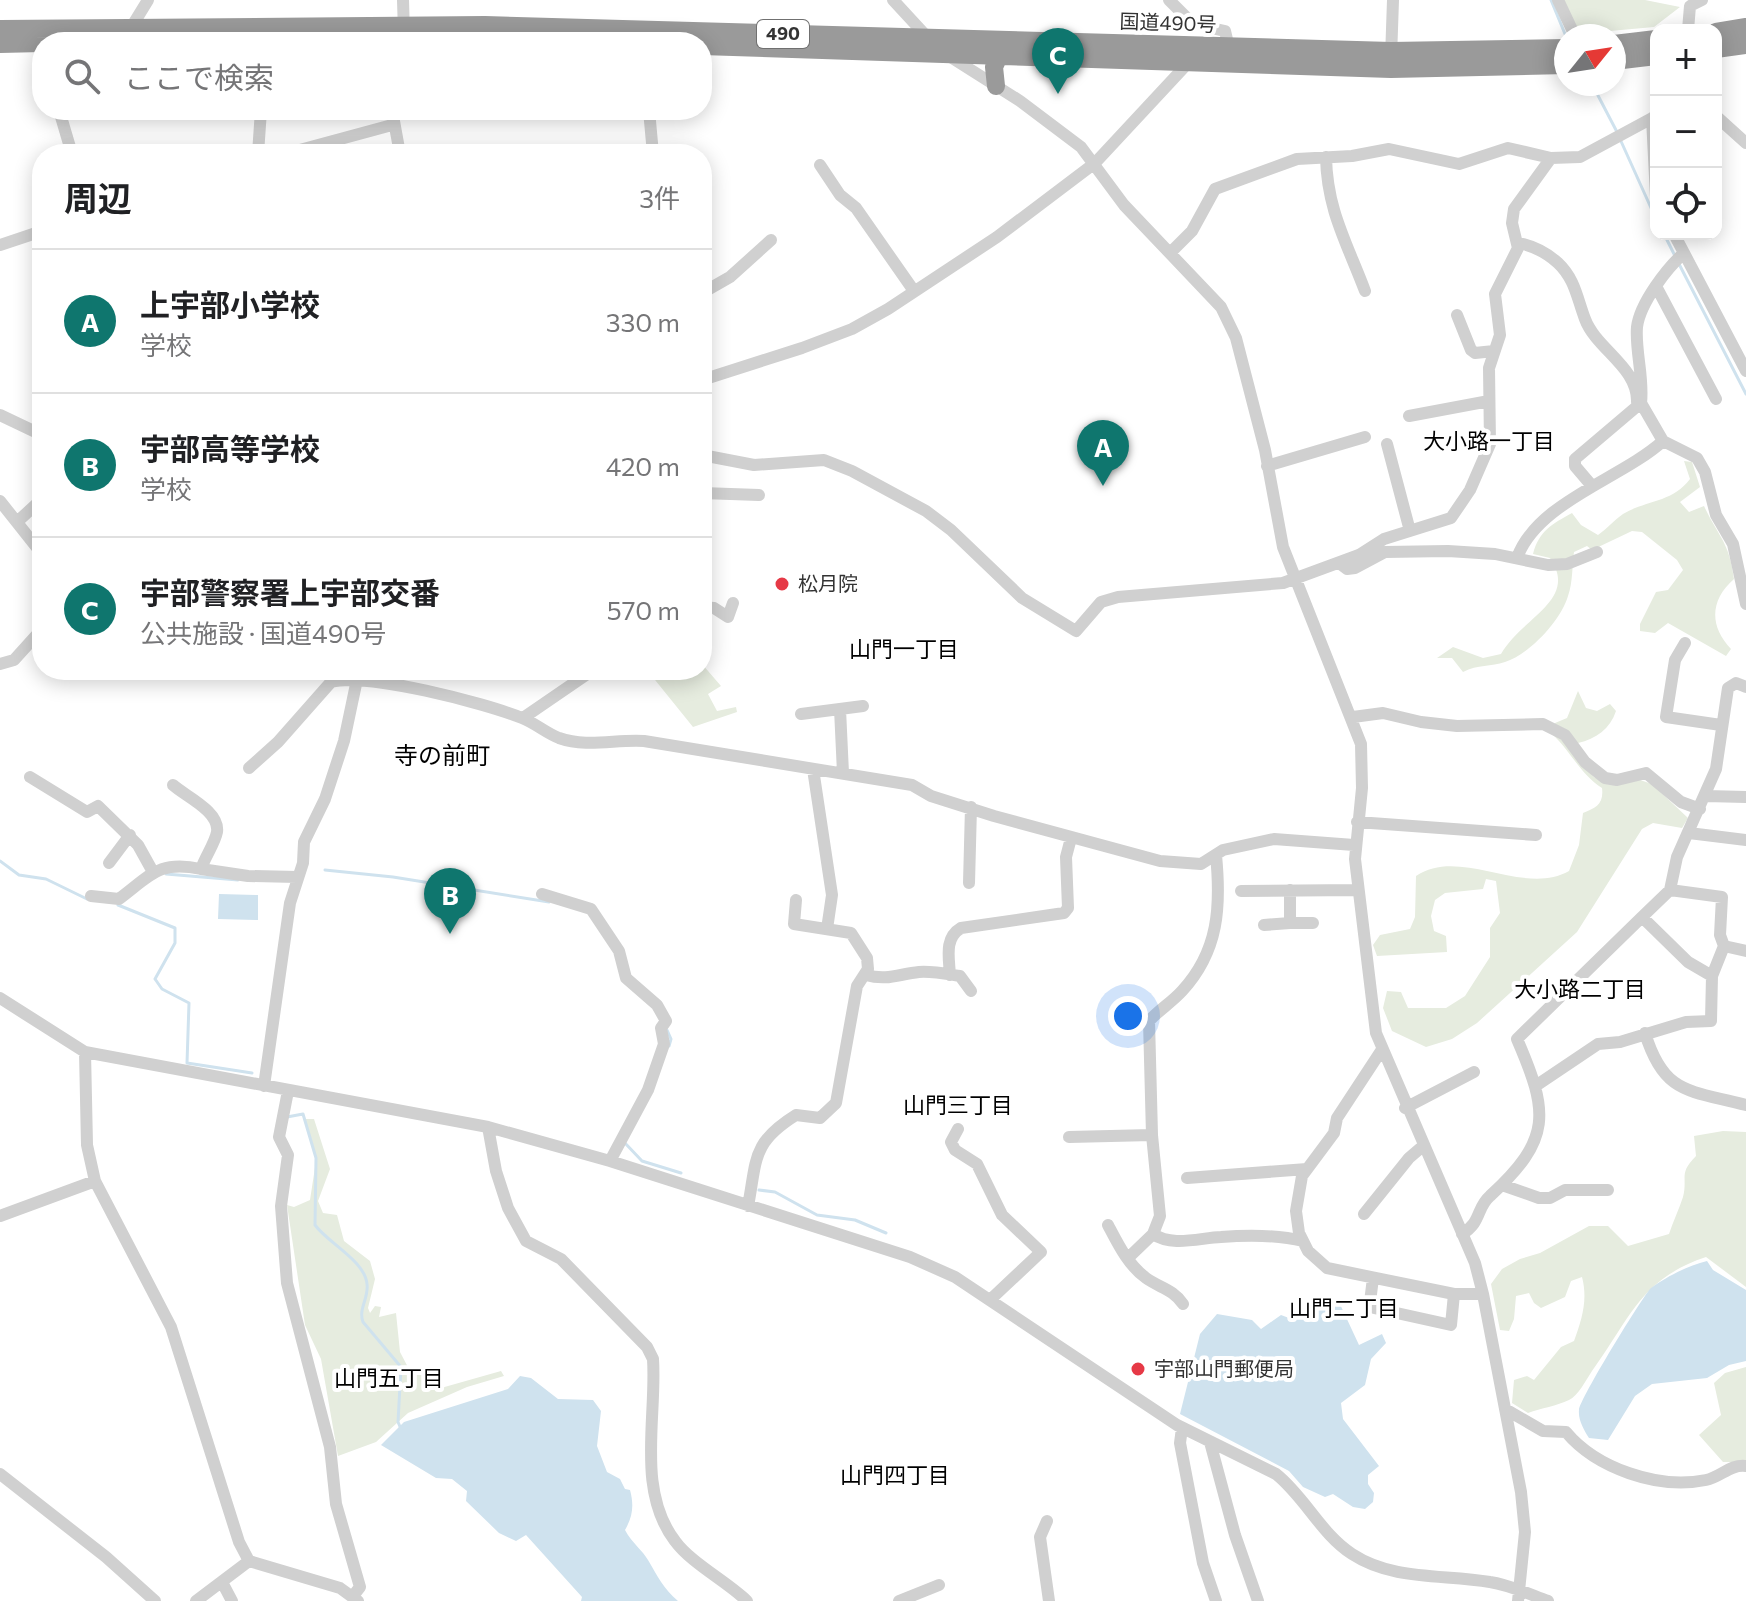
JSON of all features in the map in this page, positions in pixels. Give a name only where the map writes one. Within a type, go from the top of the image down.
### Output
[{"type":"highway","name":"国道490号","points":[[0,29],[135,27],[208,32]]},
{"type":"highway","points":[[1722,31],[1746,27]]},
{"type":"highway","name":"国道490号","points":[[712,36],[927,38],[1230,55],[1554,65]]},
{"type":"highway","points":[[1626,43],[1650,40]]},
{"type":"highway","points":[[0,44],[32,43]]},
{"type":"highway","points":[[1722,48],[1746,45]]},
{"type":"highway","name":"国道490号","points":[[712,46],[1189,62],[1230,55]]},
{"type":"highway","name":"国道490号","points":[[1391,60],[1554,49]]},
{"type":"highway","points":[[996,86],[993,74],[999,56]]},
{"type":"highway","points":[[1626,60],[1650,57]]},
{"type":"street","points":[[128,32],[135,27],[148,0]]},
{"type":"street","points":[[403,0],[404,32]]},
{"type":"street","points":[[893,0],[927,38],[946,53],[1081,147],[1124,205],[1210,294],[1229,320],[1243,359],[1278,530],[1353,717],[1363,765],[1354,845],[1372,1010],[1381,1051],[1462,1234],[1483,1294],[1525,1532],[1524,1570],[1518,1595]]},
{"type":"street","points":[[1169,0],[1193,24],[1225,31],[1230,55]]},
{"type":"street","points":[[1391,60],[1393,0]]},
{"type":"street","points":[[1558,0],[1569,24]]},
{"type":"street","points":[[1688,24],[1690,6],[1702,0]]},
{"type":"street","points":[[712,377],[852,329],[997,237],[1095,163],[1189,62]]},
{"type":"street","points":[[1722,111],[1746,132]]},
{"type":"street","points":[[1170,253],[1192,231],[1215,189],[1297,159],[1389,149],[1459,164],[1508,148],[1551,158],[1580,157],[1650,119]]},
{"type":"street","points":[[62,120],[69,144]]},
{"type":"street","points":[[259,144],[260,120]]},
{"type":"street","points":[[392,120],[397,144]]},
{"type":"street","points":[[650,120],[652,144]]},
{"type":"street","points":[[1722,121],[1746,143]]},
{"type":"street","points":[[322,144],[392,125]]},
{"type":"street","points":[[1326,157],[1326,186],[1333,218],[1365,291]]},
{"type":"street","points":[[712,457],[754,465],[824,460],[852,471],[926,511],[951,530],[1022,598],[1076,631],[1101,602],[1118,597],[1283,583],[1339,563],[1384,539],[1451,518],[1470,490],[1490,444],[1489,368],[1500,335],[1495,294],[1519,243],[1512,223],[1514,209],[1551,158]]},
{"type":"street","points":[[820,165],[840,195],[856,208],[914,291]]},
{"type":"street","points":[[0,245],[32,234]]},
{"type":"street","points":[[712,287],[730,277],[771,240]]},
{"type":"street","points":[[1677,240],[1746,371]]},
{"type":"street","points":[[1519,243],[1543,252],[1567,274],[1585,319],[1630,379],[1639,404],[1663,441],[1697,458],[1705,472],[1716,515],[1733,544],[1746,604]]},
{"type":"street","points":[[1592,486],[1575,466],[1575,459],[1639,404],[1643,382],[1637,329],[1639,316],[1657,288],[1661,272],[1684,253]]},
{"type":"street","points":[[1657,288],[1716,399]]},
{"type":"street","points":[[1457,315],[1471,350],[1475,353],[1494,351]]},
{"type":"street","points":[[1409,416],[1489,401]]},
{"type":"street","points":[[0,415],[32,430]]},
{"type":"street","points":[[1267,466],[1365,437]]},
{"type":"street","points":[[1517,558],[1528,537],[1592,486],[1641,460],[1663,441]]},
{"type":"street","points":[[1387,444],[1410,531]]},
{"type":"street","points":[[712,493],[759,495]]},
{"type":"street","points":[[0,501],[32,541]]},
{"type":"street","points":[[17,522],[32,508]]},
{"type":"street","points":[[1339,563],[1347,569],[1355,568],[1385,552],[1396,551],[1473,552],[1548,565],[1567,564],[1597,552]]},
{"type":"street","points":[[712,608],[728,617],[733,603]]},
{"type":"street","points":[[0,664],[14,660],[32,640]]},
{"type":"street","points":[[1685,643],[1675,660],[1666,717],[1721,725]]},
{"type":"street","points":[[249,768],[278,742],[331,682],[339,680]]},
{"type":"street","points":[[264,1086],[297,877],[303,863],[304,842],[325,799],[341,752],[358,680]]},
{"type":"street","points":[[380,680],[523,718],[559,738],[583,742],[644,741],[912,785],[931,796],[1160,861],[1201,864],[1235,846],[1274,839],[1354,845]]},
{"type":"street","points":[[523,718],[578,680]]},
{"type":"street","points":[[1462,1234],[1475,1226],[1488,1197],[1505,1186],[1536,1141],[1537,1085],[1517,1039],[1670,890],[1677,857],[1706,796],[1720,749],[1728,688],[1736,683],[1746,687]]},
{"type":"street","points":[[801,714],[863,706]]},
{"type":"street","points":[[840,709],[843,773]]},
{"type":"street","points":[[1353,717],[1383,713],[1457,726],[1543,724],[1565,735],[1585,762],[1605,778],[1617,780],[1646,773],[1681,802],[1700,809]]},
{"type":"street","points":[[813,769],[832,895],[827,929]]},
{"type":"street","points":[[30,777],[87,812],[98,806],[130,835],[153,872]]},
{"type":"street","points":[[173,785],[196,801],[216,823],[217,832],[201,869]]},
{"type":"street","points":[[1706,796],[1746,797]]},
{"type":"street","points":[[969,883],[971,807]]},
{"type":"street","points":[[1357,822],[1536,835]]},
{"type":"street","points":[[1689,833],[1746,840]]},
{"type":"street","points":[[109,863],[130,835]]},
{"type":"street","points":[[950,975],[949,945],[955,932],[961,928],[1064,913],[1068,908],[1066,857],[1071,838]]},
{"type":"street","points":[[1128,1258],[1153,1234],[1160,1203],[1152,1135],[1149,1021],[1181,992],[1198,971],[1214,934],[1221,903],[1216,855]]},
{"type":"street","points":[[91,896],[109,901],[119,899],[153,872],[170,865],[248,876],[297,877]]},
{"type":"street","points":[[1290,890],[1290,923]]},
{"type":"street","points":[[1241,891],[1358,890]]},
{"type":"street","points":[[1537,1085],[1598,1044],[1620,1042],[1686,1022],[1711,1021],[1712,976],[1724,946],[1720,935],[1722,897],[1670,890]]},
{"type":"street","points":[[542,894],[591,909],[621,956],[626,978],[657,1005],[664,1023],[664,1044],[646,1094],[610,1161]]},
{"type":"street","points":[[748,1206],[757,1150],[768,1136],[796,1115],[820,1118],[836,1103],[857,986],[866,975],[867,958],[859,941],[851,933],[794,924],[796,900]]},
{"type":"street","points":[[1642,917],[1688,962],[1712,976]]},
{"type":"street","points":[[1264,925],[1313,923]]},
{"type":"street","points":[[1724,946],[1746,951]]},
{"type":"street","points":[[866,975],[883,980],[918,972],[960,976],[971,991]]},
{"type":"street","points":[[0,998],[85,1052],[488,1127],[610,1161],[910,1257],[955,1277],[991,1299],[1182,1428],[1276,1474],[1291,1486],[1343,1548],[1368,1563],[1402,1573],[1487,1581],[1518,1595],[1548,1601]]},
{"type":"street","points":[[1645,1033],[1653,1060],[1666,1079],[1683,1089],[1746,1105]]},
{"type":"street","points":[[1381,1051],[1337,1118],[1334,1133],[1307,1169],[1298,1192],[1296,1211],[1303,1241],[1308,1251],[1327,1268],[1454,1294],[1483,1294]]},
{"type":"street","points":[[85,1052],[87,1145],[95,1181],[161,1306],[239,1542],[249,1561],[325,1583],[356,1598],[360,1587],[359,1575],[336,1504],[335,1467],[287,1283],[281,1206],[288,1155],[279,1137],[288,1091]]},
{"type":"street","points":[[1405,1108],[1474,1072]]},
{"type":"street","points":[[488,1127],[500,1184],[526,1241],[561,1259],[647,1347],[653,1359],[651,1460],[665,1524],[676,1542],[747,1601]]},
{"type":"street","points":[[958,1129],[951,1142],[955,1150],[977,1164],[996,1206],[1041,1252],[991,1299]]},
{"type":"street","points":[[1069,1137],[1152,1135]]},
{"type":"street","points":[[1364,1214],[1409,1158],[1423,1146]]},
{"type":"street","points":[[1187,1178],[1307,1169]]},
{"type":"street","points":[[0,1216],[95,1181]]},
{"type":"street","points":[[1505,1186],[1539,1198],[1550,1198],[1565,1190],[1608,1190]]},
{"type":"street","points":[[1108,1225],[1128,1258],[1144,1276],[1176,1294],[1183,1304]]},
{"type":"street","points":[[1153,1234],[1194,1241],[1219,1237],[1303,1241]]},
{"type":"street","points":[[1373,1278],[1370,1302],[1374,1308],[1451,1325],[1454,1294]]},
{"type":"street","points":[[1505,1409],[1543,1431],[1566,1432],[1593,1458],[1624,1471],[1664,1480],[1707,1480],[1728,1469],[1746,1466]]},
{"type":"street","points":[[1182,1428],[1180,1443],[1203,1563],[1216,1601]]},
{"type":"street","points":[[1210,1442],[1235,1535],[1258,1601]]},
{"type":"street","points":[[0,1474],[106,1557],[155,1601]]},
{"type":"street","points":[[1047,1521],[1040,1537],[1049,1601]]},
{"type":"street","points":[[196,1601],[249,1561]]},
{"type":"street","points":[[222,1582],[232,1601]]},
{"type":"street","points":[[899,1601],[924,1597],[939,1585]]},
{"type":"shaded area","points":[[1563,0],[1645,0],[1680,7],[1658,24],[1650,24],[1650,27],[1626,30],[1626,24],[1573,24]]},
{"type":"shaded area","points":[[1684,461],[1692,462],[1700,487],[1680,502],[1689,512],[1704,506],[1732,566],[1734,579],[1720,596],[1715,613],[1719,631],[1731,649],[1726,656],[1668,623],[1655,633],[1640,631],[1640,624],[1656,592],[1668,590],[1683,570],[1677,560],[1642,532],[1632,531],[1592,550],[1587,546],[1574,552],[1571,585],[1559,615],[1534,644],[1515,658],[1463,672],[1452,658],[1437,658],[1453,647],[1483,658],[1501,654],[1544,608],[1558,586],[1557,573],[1550,558],[1533,554],[1547,529],[1572,513],[1581,525],[1598,535],[1623,514],[1667,497],[1683,487],[1690,479]]},
{"type":"shaded area","points":[[712,676],[721,686],[708,694],[717,711],[736,707],[737,712],[693,727],[655,680],[712,680]]},
{"type":"shaded area","points":[[1578,691],[1586,708],[1597,711],[1610,704],[1616,711],[1602,732],[1578,743],[1577,756],[1594,777],[1606,783],[1640,780],[1652,784],[1688,818],[1682,828],[1653,823],[1642,829],[1577,932],[1477,1023],[1452,1039],[1426,1047],[1392,1031],[1383,1008],[1387,991],[1401,992],[1408,1008],[1446,1008],[1465,996],[1490,957],[1490,928],[1500,913],[1496,881],[1486,879],[1483,889],[1445,893],[1435,900],[1431,916],[1434,931],[1446,936],[1447,952],[1377,956],[1373,945],[1380,935],[1410,929],[1415,917],[1416,876],[1433,868],[1452,866],[1532,879],[1569,871],[1579,845],[1583,813],[1598,805],[1602,798],[1602,788],[1587,776],[1551,733],[1555,723],[1567,718]]},
{"type":"shaded area","points":[[304,1119],[314,1119],[330,1169],[318,1201],[323,1213],[337,1215],[344,1241],[370,1261],[375,1279],[368,1308],[370,1313],[375,1306],[381,1307],[379,1317],[396,1313],[400,1352],[411,1373],[421,1373],[441,1388],[501,1371],[504,1376],[467,1387],[408,1413],[376,1442],[338,1456],[321,1359],[305,1325],[287,1205],[294,1207],[310,1200],[316,1161]]},
{"type":"shaded area","points":[[1723,1131],[1746,1132],[1746,1287],[1706,1257],[1684,1266],[1651,1289],[1638,1303],[1572,1398],[1528,1413],[1512,1403],[1514,1380],[1527,1376],[1534,1380],[1561,1347],[1574,1341],[1582,1317],[1584,1294],[1582,1277],[1571,1281],[1565,1297],[1541,1308],[1529,1293],[1516,1296],[1514,1319],[1509,1331],[1500,1330],[1491,1284],[1502,1269],[1540,1253],[1589,1226],[1608,1226],[1628,1246],[1669,1234],[1683,1197],[1685,1172],[1696,1156],[1694,1136]]},
{"type":"shaded area","points":[[1746,1367],[1746,1462],[1723,1462],[1699,1435],[1721,1415],[1714,1383],[1725,1373]]},
{"type":"water","points":[[219,894],[258,895],[258,920],[218,919]]},
{"type":"water","points":[[1707,1261],[1713,1270],[1746,1290],[1746,1361],[1729,1365],[1707,1378],[1652,1384],[1635,1396],[1608,1440],[1589,1438],[1579,1410],[1637,1308],[1651,1288],[1685,1268]]},
{"type":"water","points":[[1339,1302],[1359,1345],[1382,1334],[1386,1343],[1371,1359],[1365,1385],[1341,1403],[1343,1419],[1379,1466],[1368,1475],[1368,1484],[1374,1493],[1373,1502],[1365,1509],[1353,1507],[1333,1494],[1325,1497],[1303,1487],[1289,1471],[1180,1414],[1200,1334],[1217,1314],[1252,1320],[1261,1329],[1281,1315],[1289,1318],[1317,1304],[1327,1306]]},
{"type":"water","points":[[520,1376],[531,1378],[558,1399],[593,1400],[601,1411],[597,1446],[607,1472],[620,1479],[625,1489],[630,1490],[631,1515],[625,1530],[678,1601],[581,1601],[582,1597],[526,1535],[516,1541],[499,1533],[466,1501],[467,1491],[452,1479],[436,1478],[381,1445],[404,1422],[508,1389]]},
{"type":"waterway","points":[[1551,0],[1561,24]]},
{"type":"waterway","points":[[1598,96],[1617,132]]},
{"type":"waterway","points":[[1620,139],[1650,206]]},
{"type":"waterway","points":[[1667,240],[1675,256]]},
{"type":"waterway","points":[[1678,262],[1746,394]]},
{"type":"waterway","points":[[0,861],[19,875],[46,879],[87,899]]},
{"type":"waterway","points":[[325,870],[393,877],[549,902]]},
{"type":"waterway","points":[[166,874],[238,880]]},
{"type":"waterway","points":[[118,905],[175,928],[175,943],[155,979],[162,989],[189,1003],[187,1063],[252,1073]]},
{"type":"waterway","points":[[667,1030],[671,1039],[669,1046]]},
{"type":"waterway","points":[[287,1117],[303,1114],[316,1158],[315,1225],[353,1260],[365,1276],[367,1289],[363,1322],[401,1367],[398,1422],[401,1429]]},
{"type":"waterway","points":[[624,1142],[642,1161],[681,1173]]},
{"type":"waterway","points":[[759,1190],[775,1192],[817,1215],[855,1220],[886,1233]]},
{"type":"place","name":"宇部警察署上宇部交番","points":[[1058,94]]},
{"type":"place","name":"上宇部小学校","points":[[1103,486]]},
{"type":"place","name":"松月院","points":[[782,584]]},
{"type":"place","name":"宇部高等学校","points":[[450,934]]},
{"type":"place","name":"宇部山門郵便局","points":[[1138,1369]]},
{"type":"district","name":"大小路一丁目","points":[[1489,441]]},
{"type":"district","name":"山門一丁目","points":[[904,649]]},
{"type":"district","name":"寺の前町","points":[[442,756]]},
{"type":"district","name":"大小路二丁目","points":[[1580,989]]},
{"type":"district","name":"山門三丁目","points":[[958,1105]]},
{"type":"district","name":"山門二丁目","points":[[1344,1308]]},
{"type":"district","name":"山門五丁目","points":[[389,1378]]},
{"type":"district","name":"山門四丁目","points":[[895,1475]]}]
